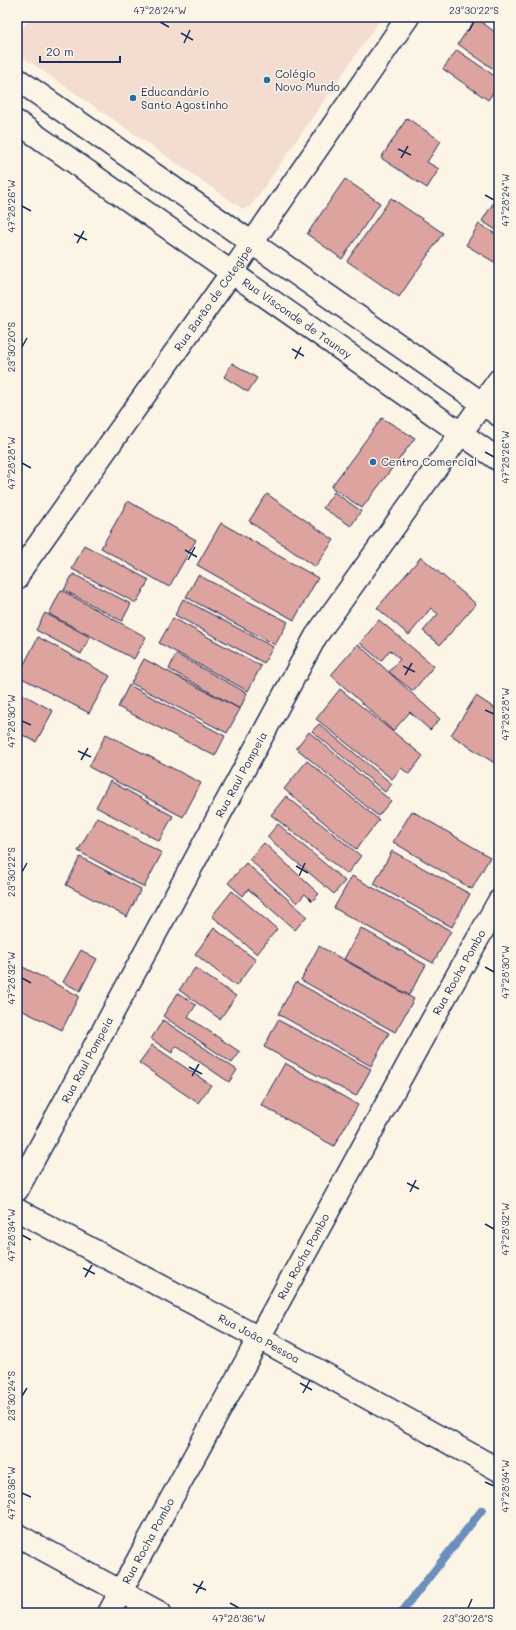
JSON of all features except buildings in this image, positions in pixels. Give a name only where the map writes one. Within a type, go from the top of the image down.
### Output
[{"type":"street","name":"Rua Barão de Cotegipe","points":[[17,578],[22,568],[232,272],[408,17]]},
{"type":"street","points":[[17,79],[251,244],[491,409]]},
{"type":"street","name":"Rua Visconde de Taunay","points":[[17,122],[499,460]]},
{"type":"street","name":"Rua Raul Pompeia","points":[[17,1190],[316,636],[460,433],[491,409],[499,380]]},
{"type":"street","name":"Rua Rocha Pombo","points":[[109,1613],[430,1024],[499,901]]},
{"type":"street","name":"Rua João Pessoa","points":[[17,1210],[497,1465]]},
{"type":"street","points":[[17,1535],[160,1613]]},
{"type":"shaded area","points":[[31,17],[382,17],[251,206],[243,209],[17,53],[17,36]]},
{"type":"waterway","points":[[401,1613],[482,1510]]},
{"type":"place","name":"Colégio Novo Mundo","points":[[267,80]]},
{"type":"place","name":"Educandário Santo Agostinho","points":[[133,98]]},
{"type":"place","name":"Centro Comercial","points":[[373,462]]}]
